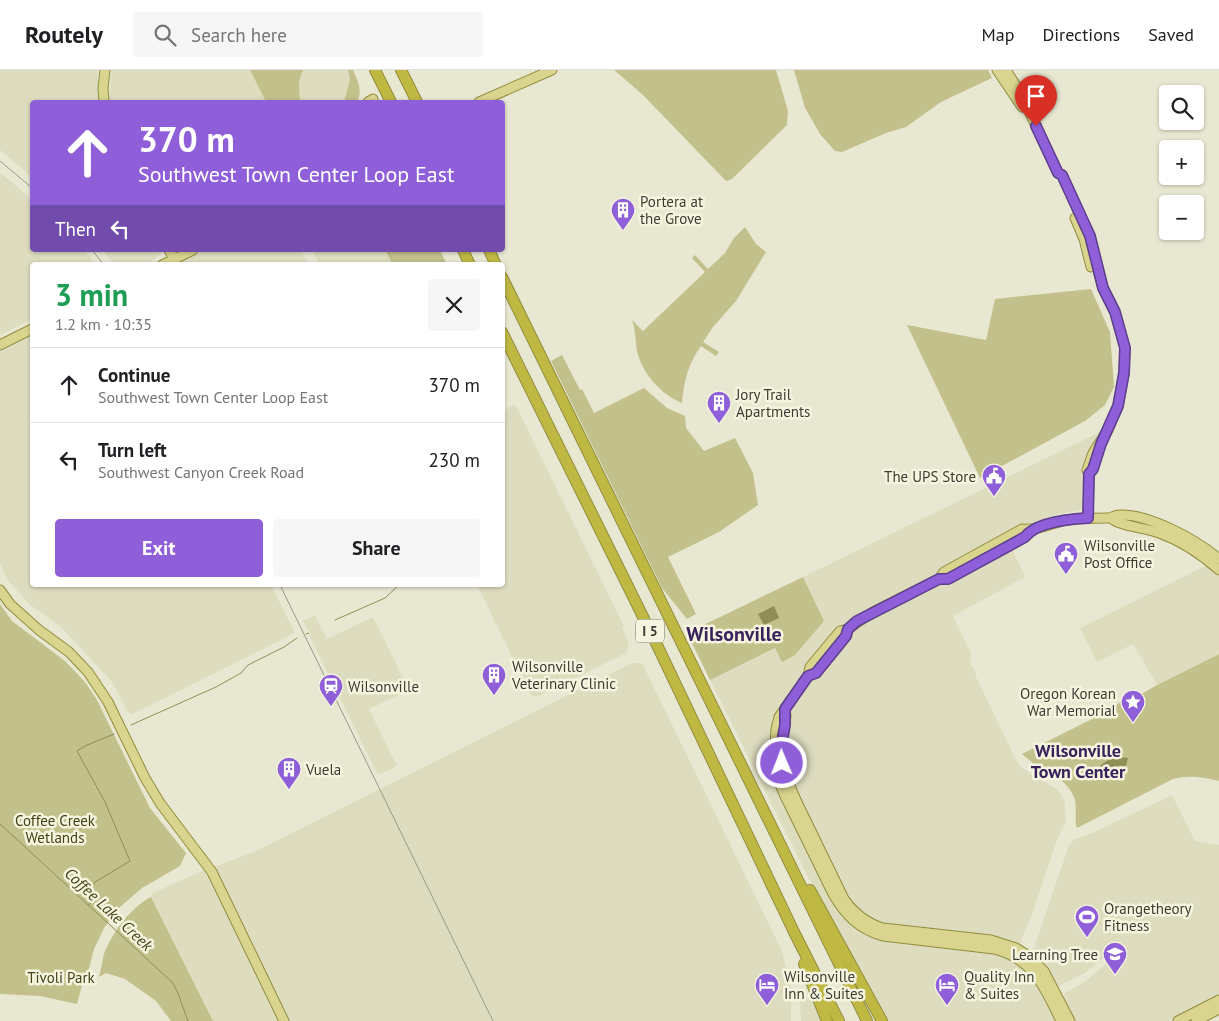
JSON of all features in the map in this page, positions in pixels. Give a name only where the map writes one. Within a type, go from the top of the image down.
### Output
[{"type":"highway","points":[[375,70],[390,100]]},
{"type":"highway","points":[[401,70],[416,100]]},
{"type":"highway","name":"I 5","points":[[505,284],[867,1021]]},
{"type":"highway","name":"I 5","points":[[505,338],[839,1021]]},
{"type":"highway","name":"I 5","points":[[792,867],[800,872],[882,1021]]},
{"type":"highway","name":"I 5","points":[[794,932],[805,969],[827,1021]]},
{"type":"main road","points":[[104,100],[105,70]]},
{"type":"main road","points":[[484,100],[552,70]]},
{"type":"main road","points":[[997,70],[1023,108],[1028,111]]},
{"type":"main road","points":[[1006,70],[1028,106],[1028,111],[1058,173],[1062,175],[1090,236],[1103,288],[1115,312],[1125,348],[1124,373],[1118,406],[1101,444],[1093,469],[1089,474],[1088,518]]},
{"type":"main road","points":[[171,252],[174,259]]},
{"type":"main road","points":[[168,262],[189,252]]},
{"type":"main road","points":[[0,345],[30,330]]},
{"type":"main road","points":[[1061,1021],[1037,975],[1024,962],[1011,954],[994,949],[883,936],[866,930],[846,914],[833,894],[778,780],[774,760],[774,738],[779,716],[808,676],[810,667],[840,631],[848,629],[873,612],[939,579],[944,572],[1022,530],[1030,530],[1052,523],[1088,518],[1111,518],[1118,515],[1156,523],[1193,540],[1219,559]]},
{"type":"main road","points":[[1111,518],[1116,522],[1141,527],[1170,537],[1194,550],[1219,570]]},
{"type":"main road","points":[[0,590],[10,604],[39,630],[69,652],[88,672],[108,702],[145,778],[160,803],[212,872],[284,1021]]},
{"type":"main road","points":[[785,709],[782,754],[788,782],[844,899],[855,912],[868,922],[883,928],[991,940],[1016,948],[1027,954],[1044,971],[1070,1021]]},
{"type":"main road","points":[[1178,1021],[1219,1000]]},
{"type":"main road","points":[[1196,1021],[1219,1009]]},
{"type":"shaded area","points":[[0,70],[98,70],[98,100],[30,100],[30,175],[0,150]]},
{"type":"shaded area","points":[[111,70],[250,70],[265,100],[109,100]]},
{"type":"shaded area","points":[[303,70],[348,70],[350,79],[345,100],[300,100],[299,82]]},
{"type":"shaded area","points":[[0,172],[30,198],[30,252],[86,252],[94,262],[30,262],[30,320],[0,335]]},
{"type":"shaded area","points":[[105,252],[161,252],[151,262],[113,262]]},
{"type":"shaded area","points":[[200,252],[302,252],[307,262],[178,262]]},
{"type":"shaded area","points":[[313,252],[386,252],[391,262],[318,262]]},
{"type":"shaded area","points":[[30,337],[30,587],[272,587],[295,633],[130,715],[112,682],[61,627],[29,604],[7,579],[0,564],[0,352]]},
{"type":"shaded area","points":[[515,404],[624,626],[622,627],[629,644],[626,653],[537,697],[531,695],[478,587],[505,587],[505,410]]},
{"type":"shaded area","points":[[1102,431],[1084,471],[1084,507],[1081,510],[1059,514],[1032,523],[1006,536],[1025,577],[953,616],[971,654],[970,664],[975,670],[976,677],[1015,758],[1020,766],[1029,773],[1055,788],[1062,795],[1065,803],[1066,821],[1057,840],[1032,914],[1014,958],[1033,973],[1059,1021],[888,1021],[822,905],[710,680],[776,648],[823,621],[803,577]]},
{"type":"shaded area","points":[[1207,565],[1219,576],[1219,654],[1157,685],[1133,644],[1097,662],[1080,628]]},
{"type":"shaded area","points":[[774,606],[779,618],[764,625],[758,614]]},
{"type":"shaded area","points":[[315,615],[327,639],[373,617],[409,690],[369,709],[397,766],[378,775],[310,637],[311,633],[303,621]]},
{"type":"shaded area","points":[[632,663],[643,665],[782,951],[791,990],[791,1021],[213,1021],[151,897],[153,893],[198,873],[254,852]]},
{"type":"shaded area","points":[[1119,757],[1128,758],[1126,766],[1115,766],[1105,772],[1107,774],[1104,781],[1093,779],[1094,773],[1098,769],[1101,770],[1099,767],[1101,765],[1108,760]]},
{"type":"shaded area","name":"Wilsonville Town Center","points":[[1172,795],[1195,841],[1219,845],[1219,994],[1169,1021],[1073,1021],[1063,1000],[1065,993],[1086,981],[1119,952],[1116,947],[1085,973],[1059,986],[1032,954],[1069,845],[1075,839],[1090,834]]},
{"type":"shaded area","points":[[813,996],[824,1021],[801,1021],[800,1002]]},
{"type":"green space","points":[[250,70],[303,70],[299,82],[300,100],[265,100]]},
{"type":"green space","points":[[348,70],[353,70],[359,86],[360,94],[358,100],[345,100],[350,79]]},
{"type":"green space","points":[[614,70],[776,70],[788,111],[787,125],[732,179],[726,181],[643,95]]},
{"type":"green space","points":[[794,70],[988,70],[992,78],[941,102],[906,127],[886,133],[842,152],[835,151],[820,134],[805,108]]},
{"type":"green space","points":[[745,227],[756,244],[766,252],[736,301],[713,327],[703,342],[719,352],[716,356],[701,346],[693,359],[687,373],[682,403],[660,389],[643,368],[637,351],[632,320],[643,331],[705,272],[692,258],[695,255],[708,269],[725,253],[734,238]]},
{"type":"green space","points":[[386,252],[441,252],[446,262],[391,262]]},
{"type":"green space","points":[[1091,289],[1110,332],[1114,387],[1105,405],[1085,421],[980,478],[907,325],[986,340],[995,299]]},
{"type":"green space","points":[[562,355],[594,413],[644,388],[667,408],[685,416],[686,428],[704,451],[735,438],[753,473],[758,505],[719,532],[668,557],[696,614],[687,619],[662,588],[551,361]]},
{"type":"green space","points":[[803,577],[824,621],[795,655],[782,662],[775,648],[710,680],[687,633]]},
{"type":"green space","name":"Coffee Creek Wetlands","points":[[0,604],[12,621],[65,661],[85,682],[97,700],[150,808],[186,853],[180,866],[142,888],[120,907],[104,928],[94,949],[77,1004],[40,996],[0,994]]},
{"type":"green space","points":[[1219,654],[1219,781],[1196,777],[1173,779],[1077,828],[1075,800],[1068,787],[1022,754],[1094,718],[1126,699],[1131,700]]},
{"type":"green space","points":[[151,897],[213,1021],[171,1021],[156,1001],[125,979],[106,973],[99,977],[104,954],[117,929],[136,907]]},
{"type":"waterway","points":[[335,620],[385,598],[397,587]]},
{"type":"waterway","points":[[131,725],[216,687],[241,673],[248,665],[284,647],[297,638]]},
{"type":"waterway","points":[[89,905],[92,898],[89,893],[95,882],[130,861],[105,802],[77,751],[114,734]]},
{"type":"waterway","name":"Coffee Lake Creek","points":[[0,824],[172,982],[188,1021]]},
{"type":"railway","points":[[0,161],[30,186]]},
{"type":"railway","points":[[94,252],[102,262]]},
{"type":"railway","points":[[281,587],[493,1021]]},
{"type":"place","name":"Portera at the Grove","points":[[623,231]]},
{"type":"place","name":"Jory Trail Apartments","points":[[719,424]]},
{"type":"place","name":"The UPS Store","points":[[994,497]]},
{"type":"place","name":"Wilsonville Post Office","points":[[1066,575]]},
{"type":"place","name":"Wilsonville Veterinary Clinic","points":[[494,696]]},
{"type":"place","name":"Wilsonville","points":[[331,707]]},
{"type":"place","name":"Oregon Korean War Memorial","points":[[1133,723]]},
{"type":"place","name":"Vuela","points":[[289,790]]},
{"type":"place","name":"Orangetheory Fitness","points":[[1087,938]]},
{"type":"place","name":"Learning Tree","points":[[1115,975]]},
{"type":"place","name":"Wilsonville Inn & Suites","points":[[767,1006]]},
{"type":"place","name":"Quality Inn & Suites","points":[[947,1006]]},
{"type":"district","name":"Wilsonville","points":[[734,634]]},
{"type":"district","name":"Wilsonville Town Center","points":[[1078,760]]},
{"type":"route","points":[[782,763],[782,734],[785,725],[785,709],[808,676],[816,673],[846,636],[848,629],[857,621],[939,579],[948,579],[1025,537],[1030,530],[1052,523],[1088,518],[1089,474],[1093,469],[1101,444],[1116,415],[1124,373],[1125,348],[1115,312],[1103,288],[1090,236],[1062,175],[1058,173],[1036,126]]},
{"type":"park label","name":"Tivoli Park","points":[[61,977]]}]
